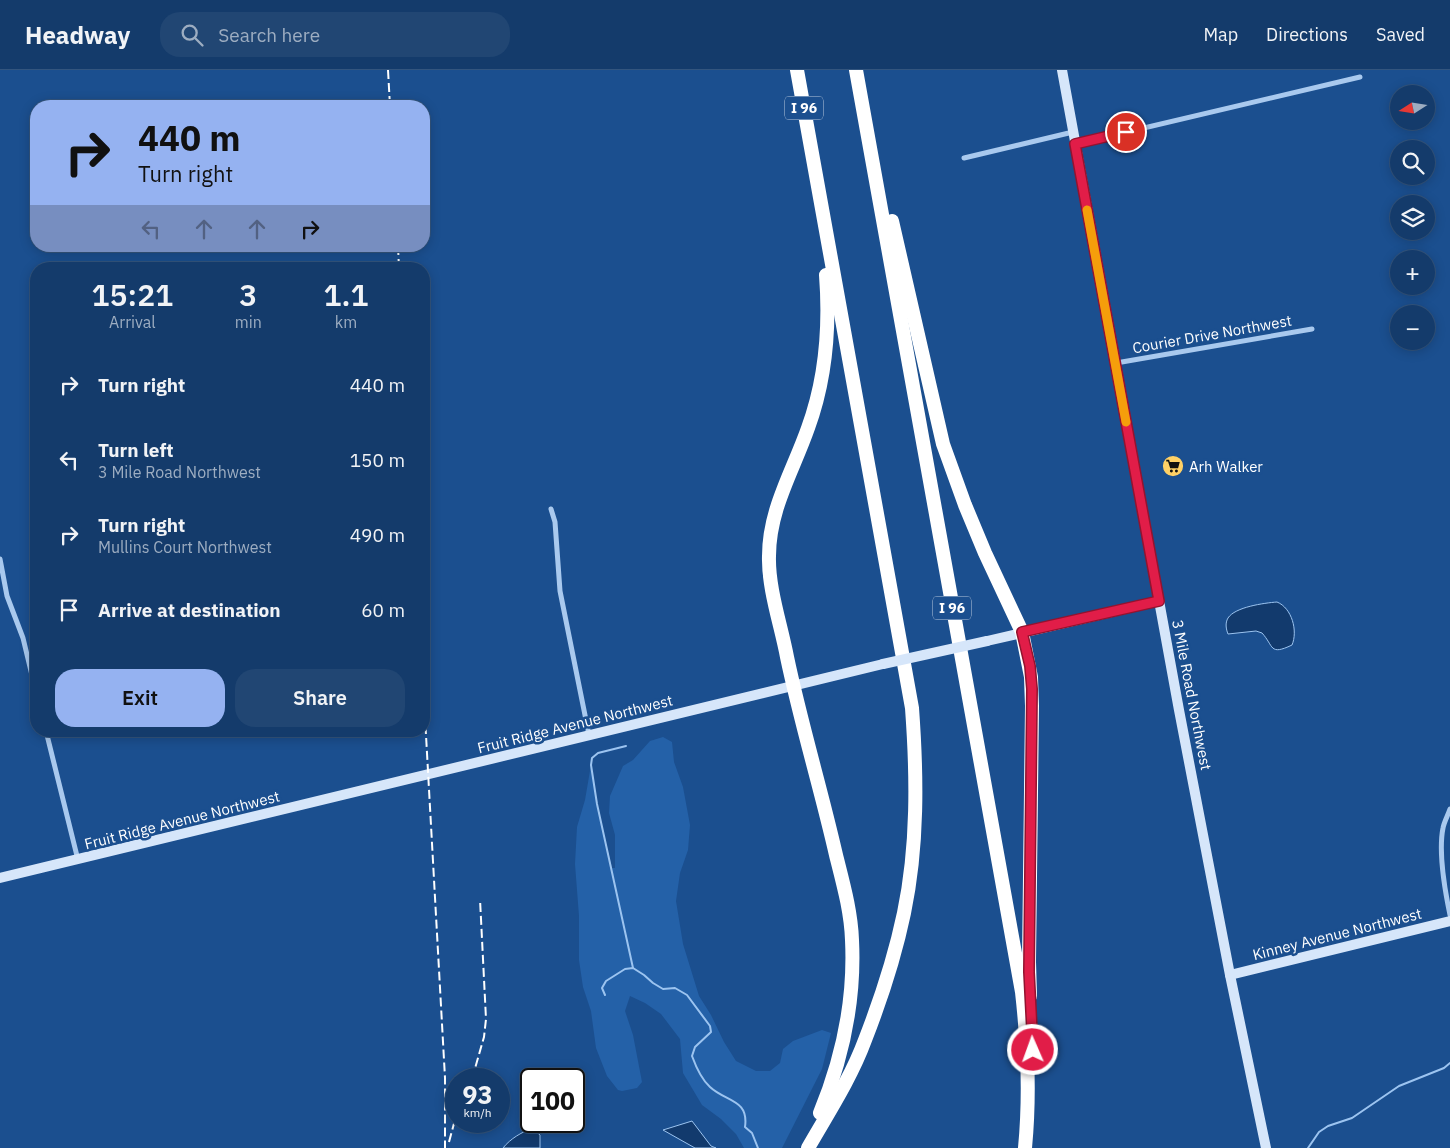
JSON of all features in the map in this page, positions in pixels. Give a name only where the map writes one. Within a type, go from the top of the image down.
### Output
[{"type":"highway","name":"I 96","points":[[797,70],[912,708],[916,786],[912,852],[904,912],[887,977],[865,1042],[807,1148]]},
{"type":"highway","name":"I 96","points":[[857,70],[1017,965],[1027,1038],[1028,1094],[1025,1148]]},
{"type":"highway","points":[[857,70],[943,444],[965,505],[1022,632],[1032,678],[1029,972],[1033,1043],[1028,1094]]},
{"type":"highway","points":[[807,1148],[841,1054],[850,1010],[852,977],[852,938],[846,896],[793,686],[771,582],[769,555],[773,518],[816,405],[826,348],[828,324],[827,290],[810,146]]},
{"type":"main road","name":"3 Mile Road Northwest","points":[[1062,70],[1159,601],[1230,975],[1266,1148]]},
{"type":"main road","name":"Fruit Ridge Avenue Northwest","points":[[0,878],[883,664],[1159,601]]},
{"type":"main road","name":"Kinney Avenue Northwest","points":[[1230,975],[1450,921]]},
{"type":"street","points":[[1075,144],[1360,77]]},
{"type":"street","points":[[964,158],[1073,132]]},
{"type":"street","name":"Courier Drive Northwest","points":[[1115,364],[1312,329]]},
{"type":"street","points":[[551,509],[555,522],[560,591],[589,736]]},
{"type":"street","points":[[0,559],[7,596],[21,632],[30,668]]},
{"type":"street","points":[[47,737],[78,860]]},
{"type":"street","points":[[1450,809],[1443,827],[1442,854],[1446,899],[1450,915]]},
{"type":"shaded area","points":[[1277,602],[1287,609],[1292,620],[1294,639],[1292,645],[1279,650],[1273,648],[1262,633],[1256,631],[1228,634],[1226,622],[1232,614],[1250,606]]},
{"type":"shaded area","points":[[663,737],[672,742],[674,762],[683,787],[690,825],[688,850],[680,873],[676,901],[683,944],[699,996],[724,1042],[736,1061],[756,1071],[770,1071],[780,1063],[783,1049],[793,1041],[822,1030],[831,1033],[822,1069],[782,1148],[744,1148],[736,1134],[721,1119],[702,1105],[683,1073],[680,1039],[661,1014],[645,1003],[630,996],[625,1011],[633,1035],[642,1082],[637,1088],[618,1090],[607,1076],[596,1048],[591,1011],[583,987],[579,960],[579,916],[575,864],[577,827],[585,800],[591,765],[597,804],[612,868],[615,868],[615,835],[609,813],[610,796],[623,766],[633,760],[650,741]]},
{"type":"shaded area","points":[[692,1121],[711,1146],[716,1148],[695,1148],[663,1130]]},
{"type":"shaded area","points":[[538,1133],[540,1135],[540,1148],[503,1148],[520,1134]]},
{"type":"waterway","points":[[626,746],[598,753],[592,758],[591,765],[597,804],[633,968]]},
{"type":"waterway","points":[[605,995],[602,988],[606,981],[625,969],[633,968],[663,989],[675,988],[687,995],[710,1026],[711,1032],[695,1047],[692,1056],[697,1069],[710,1087],[740,1106],[745,1118],[745,1127],[752,1133],[758,1148]]},
{"type":"waterway","points":[[1308,1148],[1319,1132],[1328,1126],[1352,1118],[1399,1086],[1444,1068],[1450,1063]]},
{"type":"railway","points":[[388,70],[390,100]]},
{"type":"railway","points":[[398,252],[399,262]]},
{"type":"railway","points":[[426,737],[445,1078],[445,1148]]},
{"type":"railway","points":[[475,1068],[484,1037],[486,1019],[480,899]]},
{"type":"railway","points":[[449,1142],[451,1133]]},
{"type":"slow traffic","points":[[1087,210],[1126,422]]},
{"type":"place","name":"Arh Walker","points":[[1173,466]]},
{"type":"route","points":[[1033,1050],[1029,972],[1032,678],[1022,632],[1159,601],[1075,144],[1126,132]]}]
